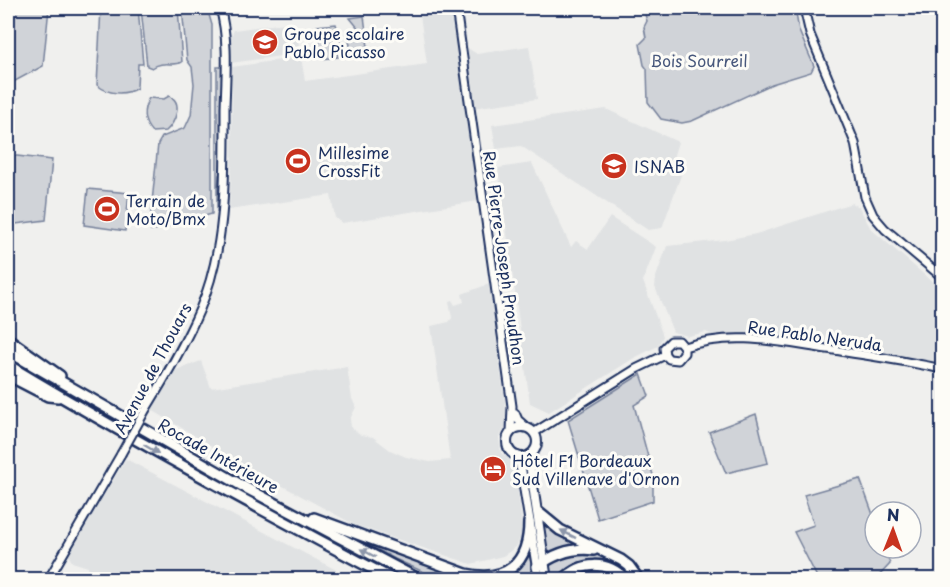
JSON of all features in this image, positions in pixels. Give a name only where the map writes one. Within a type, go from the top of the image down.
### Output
[{"type":"highway","points":[[8,339],[93,401]]},
{"type":"highway","name":"Rocade Intérieure","points":[[8,351],[246,488],[420,579]]},
{"type":"highway","points":[[8,365],[231,494],[391,579]]},
{"type":"highway","points":[[17,380],[48,396],[64,398]]},
{"type":"highway","points":[[246,488],[324,523],[479,577],[496,576],[509,570],[518,562],[529,538],[529,522]]},
{"type":"highway","points":[[538,512],[560,530],[629,566],[639,579]]},
{"type":"highway","points":[[540,564],[569,550],[603,551]]},
{"type":"highway","points":[[563,579],[575,570],[596,565],[616,571],[626,579]]},
{"type":"main road","points":[[539,579],[540,564],[538,512],[530,465],[532,454],[538,446],[535,432],[526,427],[518,427],[507,439],[508,447],[520,462],[529,522],[540,564],[547,579]]},
{"type":"main road","points":[[517,456],[525,457],[532,454]]},
{"type":"street","name":"Avenue de Thouars","points":[[49,579],[67,543],[176,359],[201,308],[218,249],[224,202],[225,36],[220,8]]},
{"type":"street","name":"Rue Pierre-Joseph Proudhon","points":[[456,8],[512,406],[511,432]]},
{"type":"street","points":[[804,8],[810,34],[873,215],[885,229],[942,277]]},
{"type":"street","name":"Rue Pablo Neruda","points":[[684,347],[721,339],[760,339],[906,361],[942,369]]},
{"type":"street","points":[[670,341],[679,341],[684,347],[684,353],[678,360],[669,359],[665,355],[664,348],[670,341]]},
{"type":"street","points":[[535,432],[636,369],[665,355]]},
{"type":"street","name":"Rue Pierre-Joseph Proudhon","points":[[512,406],[518,420],[526,427]]},
{"type":"shaded area","points":[[419,8],[449,8],[455,40],[477,54],[529,46],[537,99],[465,109],[478,201],[342,223],[335,218],[331,195],[229,210],[232,156],[232,67],[301,57],[305,81],[427,64]]},
{"type":"shaded area","name":"Groupe scolaire Pablo Picasso","points":[[293,22],[297,30],[299,46],[295,47],[295,54],[231,63],[231,37],[234,30]]},
{"type":"shaded area","name":"ISNAB","points":[[606,109],[678,142],[673,158],[681,175],[662,228],[648,230],[521,146],[496,149],[492,125]]},
{"type":"shaded area","points":[[532,163],[571,247],[576,241],[588,249],[610,217],[656,247],[643,281],[663,336],[658,346],[634,358],[549,412],[530,403],[498,168]]},
{"type":"shaded area","points":[[852,203],[859,207],[871,229],[942,290],[942,369],[760,339],[721,339],[706,332],[688,336],[673,332],[655,287],[656,277],[667,246],[725,240],[756,234]]},
{"type":"shaded area","points":[[489,284],[508,424],[499,437],[501,453],[515,463],[523,533],[516,547],[503,556],[471,564],[355,525],[238,462],[152,410],[176,370],[201,361],[211,388],[347,367],[352,399],[356,407],[350,419],[351,427],[361,435],[373,437],[390,450],[406,457],[430,462],[450,460],[431,326],[449,322],[452,318],[449,301],[452,300],[455,305],[464,302],[462,294]]},
{"type":"shaded area","points":[[126,459],[354,579],[90,579],[88,567],[72,562],[68,554]]},
{"type":"green space","points":[[8,8],[49,8],[43,66],[13,82],[8,89]]},
{"type":"green space","points":[[101,8],[138,8],[143,64],[138,64],[137,88],[132,91],[116,93],[97,85]]},
{"type":"green space","points":[[141,8],[178,8],[182,62],[160,64],[152,68],[147,66]]},
{"type":"green space","points":[[182,8],[207,8],[212,25],[212,214],[151,231],[158,144],[162,137],[185,128],[191,115],[194,84],[192,67],[187,60]]},
{"type":"green space","name":"Bois Sourreil","points":[[643,8],[795,8],[799,31],[814,66],[811,72],[772,84],[692,121],[682,123],[661,119],[648,102],[647,69],[644,65],[640,44],[646,38],[644,27],[647,21]]},
{"type":"green space","points":[[364,16],[369,55],[352,57],[348,35],[359,34],[359,29],[350,18]]},
{"type":"green space","points":[[336,24],[337,28],[334,28],[334,33],[339,36],[341,48],[337,51],[338,57],[321,59],[317,26]]},
{"type":"green space","points":[[217,67],[223,67],[222,175],[219,175],[217,212]]},
{"type":"green space","points":[[169,96],[176,103],[175,118],[166,131],[152,132],[145,120],[144,111],[147,102],[149,98],[164,99]]},
{"type":"green space","points":[[8,155],[52,160],[46,220],[8,225]]},
{"type":"green space","name":"Terrain de Moto/Bmx","points":[[88,189],[129,193],[125,231],[84,225]]},
{"type":"green space","points":[[641,374],[649,396],[634,405],[653,475],[653,501],[598,519],[568,420]]},
{"type":"green space","points":[[756,414],[768,463],[726,473],[709,432]]},
{"type":"green space","points":[[860,479],[868,500],[863,500],[863,560],[889,560],[890,564],[876,579],[818,579],[794,532],[814,525],[804,495]]},
{"type":"green space","points":[[543,520],[563,537],[579,545],[547,554]]},
{"type":"green space","points":[[353,536],[493,579],[439,579]]},
{"type":"green space","points":[[583,551],[612,560],[635,579],[629,579],[600,563],[560,579],[551,579],[549,561]]},
{"type":"green space","points":[[529,553],[534,579],[493,579]]},
{"type":"place","name":"Groupe scolaire Pablo Picasso","points":[[265,42]]},
{"type":"place","name":"Millesime CrossFit","points":[[298,161]]},
{"type":"place","name":"ISNAB","points":[[614,166]]},
{"type":"place","name":"Terrain de Moto/Bmx","points":[[107,209]]},
{"type":"place","name":"Hôtel F1 Bordeaux Sud Villenave d'Ornon","points":[[493,469]]}]
